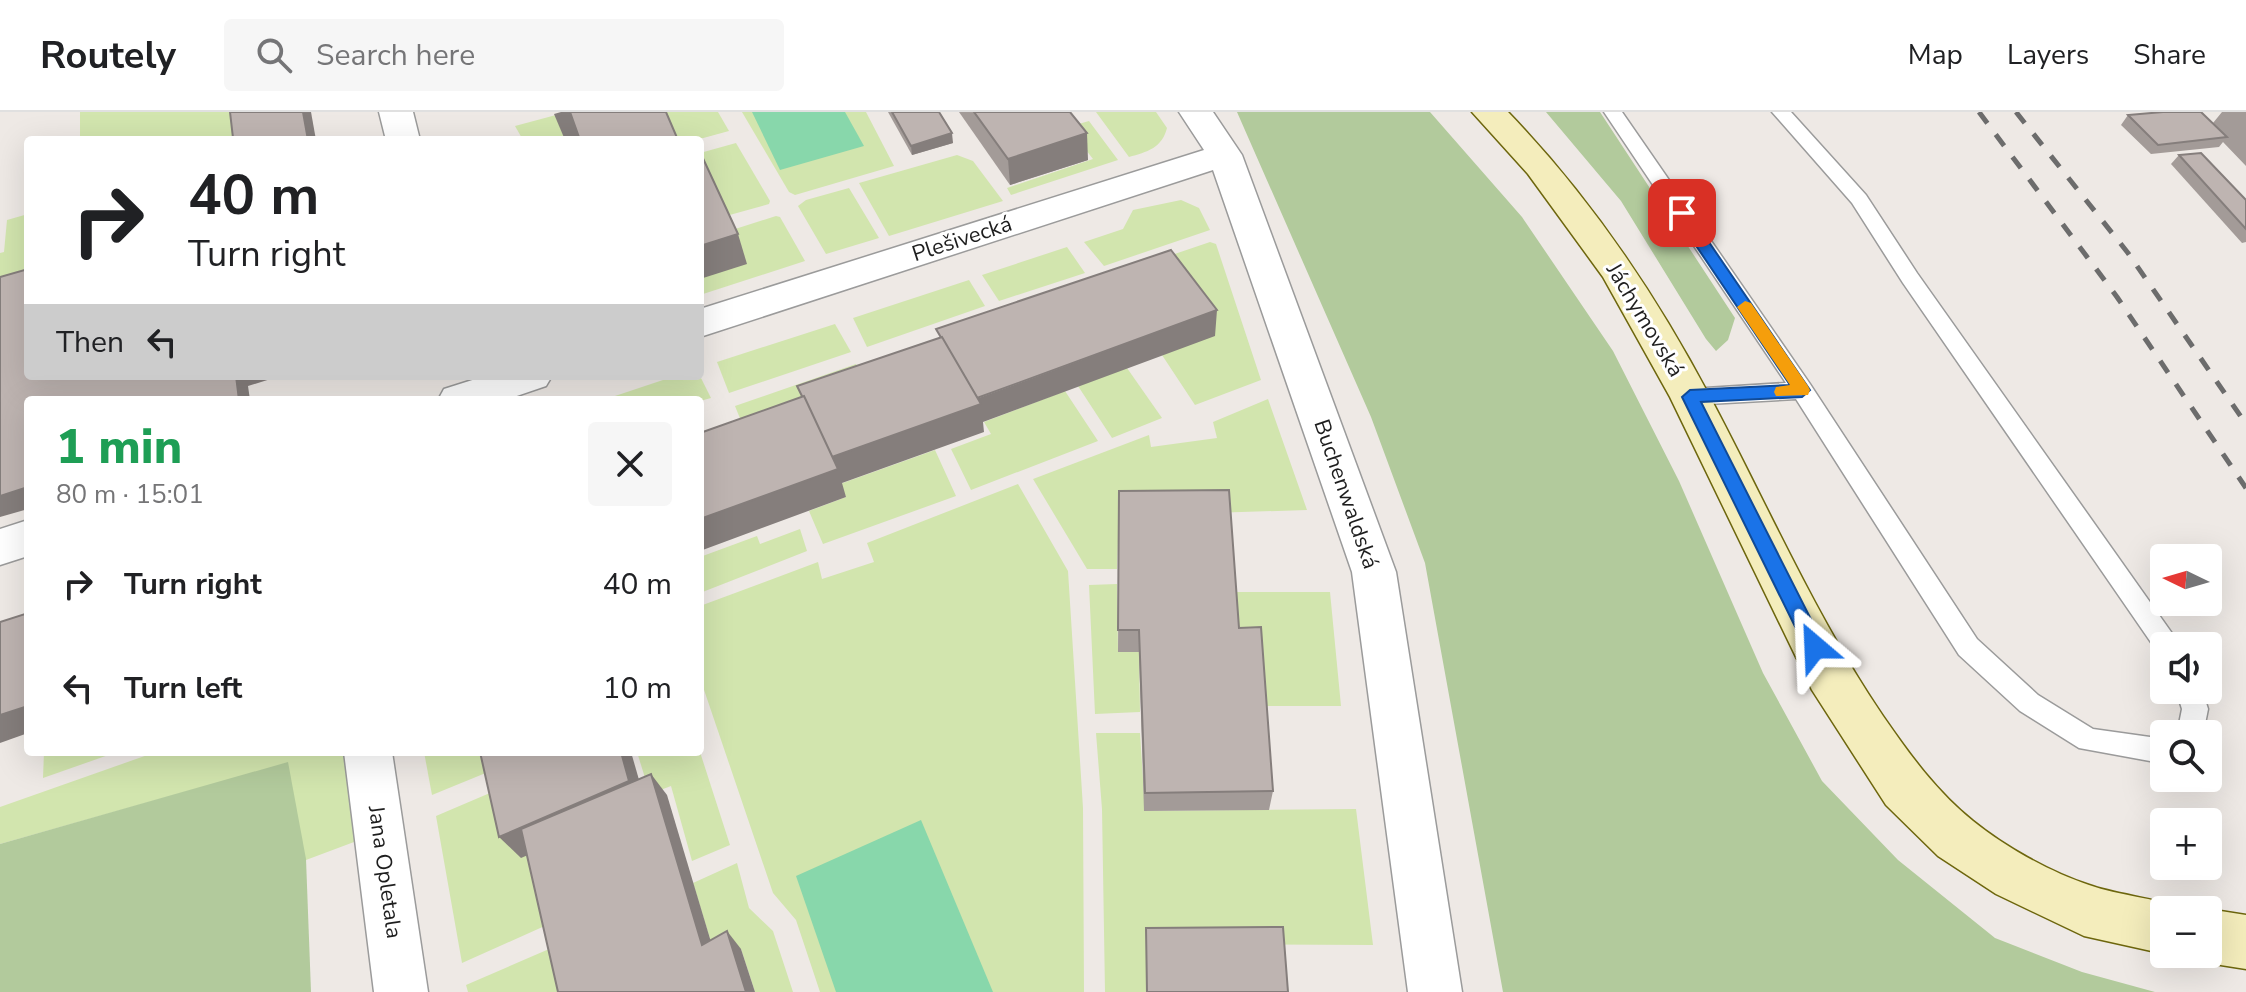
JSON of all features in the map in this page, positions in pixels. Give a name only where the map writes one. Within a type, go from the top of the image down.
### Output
[{"type":"street","points":[[396,112],[402,136]]},
{"type":"street","name":"Buchenwaldská","points":[[1196,112],[1225,155],[1374,572],[1435,992]]},
{"type":"street","name":"Jáchymovská","points":[[1489,112],[1540,166],[1618,270],[1690,397],[1829,675],[1904,789],[1956,839],[2014,876],[2084,910],[2150,925]]},
{"type":"street","name":"Plešivecká","points":[[704,322],[1225,155]]},
{"type":"street","points":[[463,391],[514,380]]},
{"type":"street","points":[[0,547],[24,539]]},
{"type":"street","name":"Jana Opletala","points":[[369,756],[401,992]]},
{"type":"street","points":[[2222,938],[2246,942]]},
{"type":"lane","points":[[1613,112],[1802,390],[1968,647],[2029,703],[2088,740],[2150,749]]},
{"type":"lane","points":[[1781,112],[1859,199],[1910,278],[2158,632]]},
{"type":"lane","points":[[1690,397],[1802,390]]},
{"type":"green space","points":[[80,112],[239,112],[242,136],[80,136]]},
{"type":"green space","points":[[647,112],[718,112],[729,131],[704,138],[672,136]]},
{"type":"green space","points":[[742,112],[866,112],[894,166],[795,195],[789,192]]},
{"type":"green space","points":[[752,112],[845,112],[864,146],[780,170]]},
{"type":"green space","points":[[1096,112],[1156,112],[1167,128],[1158,145],[1129,157]]},
{"type":"green space","points":[[1237,112],[1430,112],[1522,217],[1613,351],[1679,481],[1763,673],[1822,781],[1898,860],[1995,938],[2082,972],[2155,992],[1503,992],[1425,563],[1371,417]]},
{"type":"green space","points":[[1546,112],[1600,112],[1735,318],[1728,340],[1716,351],[1621,201]]},
{"type":"green space","points":[[556,115],[564,136],[521,136],[515,126]]},
{"type":"green space","points":[[1089,121],[1118,160],[1011,195],[1007,188],[1093,159],[1068,127]]},
{"type":"green space","points":[[736,143],[769,204],[726,216],[704,191],[704,152]]},
{"type":"green space","points":[[957,155],[973,161],[1003,201],[889,236],[859,183]]},
{"type":"green space","points":[[849,188],[879,238],[826,254],[798,206],[806,200]]},
{"type":"green space","points":[[1181,200],[1199,208],[1210,230],[1104,266],[1084,242],[1123,229],[1133,210]]},
{"type":"green space","points":[[24,215],[24,291],[0,298],[0,253],[4,252],[7,220]]},
{"type":"green space","points":[[780,217],[805,261],[704,294],[704,273],[732,230]]},
{"type":"green space","points":[[1210,242],[1216,244],[1261,380],[1195,405],[1162,355],[1214,335],[1107,277]]},
{"type":"green space","points":[[1067,247],[1085,273],[999,301],[982,275]]},
{"type":"green space","points":[[969,280],[985,306],[867,347],[853,318]]},
{"type":"green space","points":[[835,324],[851,352],[729,393],[717,362]]},
{"type":"green space","points":[[856,364],[869,388],[750,443],[735,406]]},
{"type":"green space","points":[[1127,368],[1162,418],[1112,438],[1078,386]]},
{"type":"green space","points":[[663,380],[702,380],[711,398],[704,400],[704,396],[615,396]]},
{"type":"green space","points":[[1065,391],[1098,441],[971,490],[951,449],[991,434],[984,422]]},
{"type":"green space","points":[[1268,399],[1307,510],[1119,516],[1117,569],[1087,569],[1033,479],[1149,435],[1151,447],[1217,438],[1213,422]]},
{"type":"green space","points":[[935,450],[956,496],[823,544],[809,511],[846,497],[840,484]]},
{"type":"green space","points":[[1018,484],[1068,571],[1083,808],[1084,992],[820,992],[796,920],[773,893],[704,690],[704,605],[818,562],[822,579],[874,562],[867,543]]},
{"type":"green space","points":[[800,529],[807,551],[704,591],[704,556],[757,536],[760,544]]},
{"type":"green space","points":[[1117,584],[1118,651],[1139,652],[1140,712],[1095,714],[1089,585]]},
{"type":"green space","points":[[1233,592],[1330,592],[1341,706],[1261,706],[1236,650]]},
{"type":"green space","points":[[1096,733],[1140,733],[1145,811],[1356,809],[1373,945],[1146,944],[1146,992],[1105,992],[1102,809]]},
{"type":"green space","points":[[44,756],[106,756],[43,778]]},
{"type":"green space","points":[[145,756],[350,756],[362,839],[282,869],[288,763],[0,844],[0,807]]},
{"type":"green space","points":[[425,756],[491,756],[493,770],[432,795]]},
{"type":"green space","points":[[638,756],[701,756],[730,845],[692,861],[671,786],[650,794]]},
{"type":"green space","points":[[288,762],[306,859],[311,992],[0,992],[0,844]]},
{"type":"green space","points":[[504,787],[520,857],[541,849],[558,920],[462,963],[436,816]]},
{"type":"green space","points":[[921,820],[993,992],[836,992],[796,876]]},
{"type":"green space","points":[[737,863],[749,908],[773,931],[793,992],[755,992],[741,949],[717,962],[693,883]]},
{"type":"green space","points":[[563,943],[575,992],[468,992],[466,985]]},
{"type":"building","points":[[230,112],[303,112],[307,136],[233,136]]},
{"type":"building","points":[[570,112],[666,112],[676,136],[579,136]]},
{"type":"building","points":[[892,112],[939,112],[952,133],[911,146]]},
{"type":"building","points":[[974,112],[1070,112],[1087,133],[1008,159]]},
{"type":"building","points":[[2201,112],[2227,137],[2158,145],[2128,115]]},
{"type":"building","points":[[2201,153],[2246,200],[2246,229],[2179,155]]},
{"type":"building","points":[[704,160],[738,234],[704,245]]},
{"type":"building","points":[[1171,250],[1217,310],[977,398],[936,329]]},
{"type":"building","points":[[24,270],[24,380],[236,380],[238,396],[24,396],[24,488],[0,496],[0,277]]},
{"type":"building","points":[[942,337],[981,404],[832,457],[797,386]]},
{"type":"building","points":[[804,396],[838,469],[704,518],[704,432]]},
{"type":"building","points":[[1229,490],[1239,628],[1261,627],[1273,791],[1145,793],[1139,630],[1118,630],[1119,491]]},
{"type":"building","points":[[24,614],[24,707],[0,715],[0,622]]},
{"type":"building","points":[[481,756],[622,756],[629,781],[499,837]]},
{"type":"building","points":[[651,774],[702,945],[727,931],[746,992],[558,992],[521,829]]},
{"type":"building","points":[[1283,927],[1288,992],[1147,992],[1146,928]]},
{"type":"railway","points":[[1979,112],[2117,297],[2246,488]]},
{"type":"railway","points":[[2016,112],[2128,253],[2246,424]]},
{"type":"slow traffic","points":[[1745,307],[1802,390],[1782,392]]},
{"type":"route","points":[[1682,213],[1802,390],[1690,397],[1815,647]]}]
